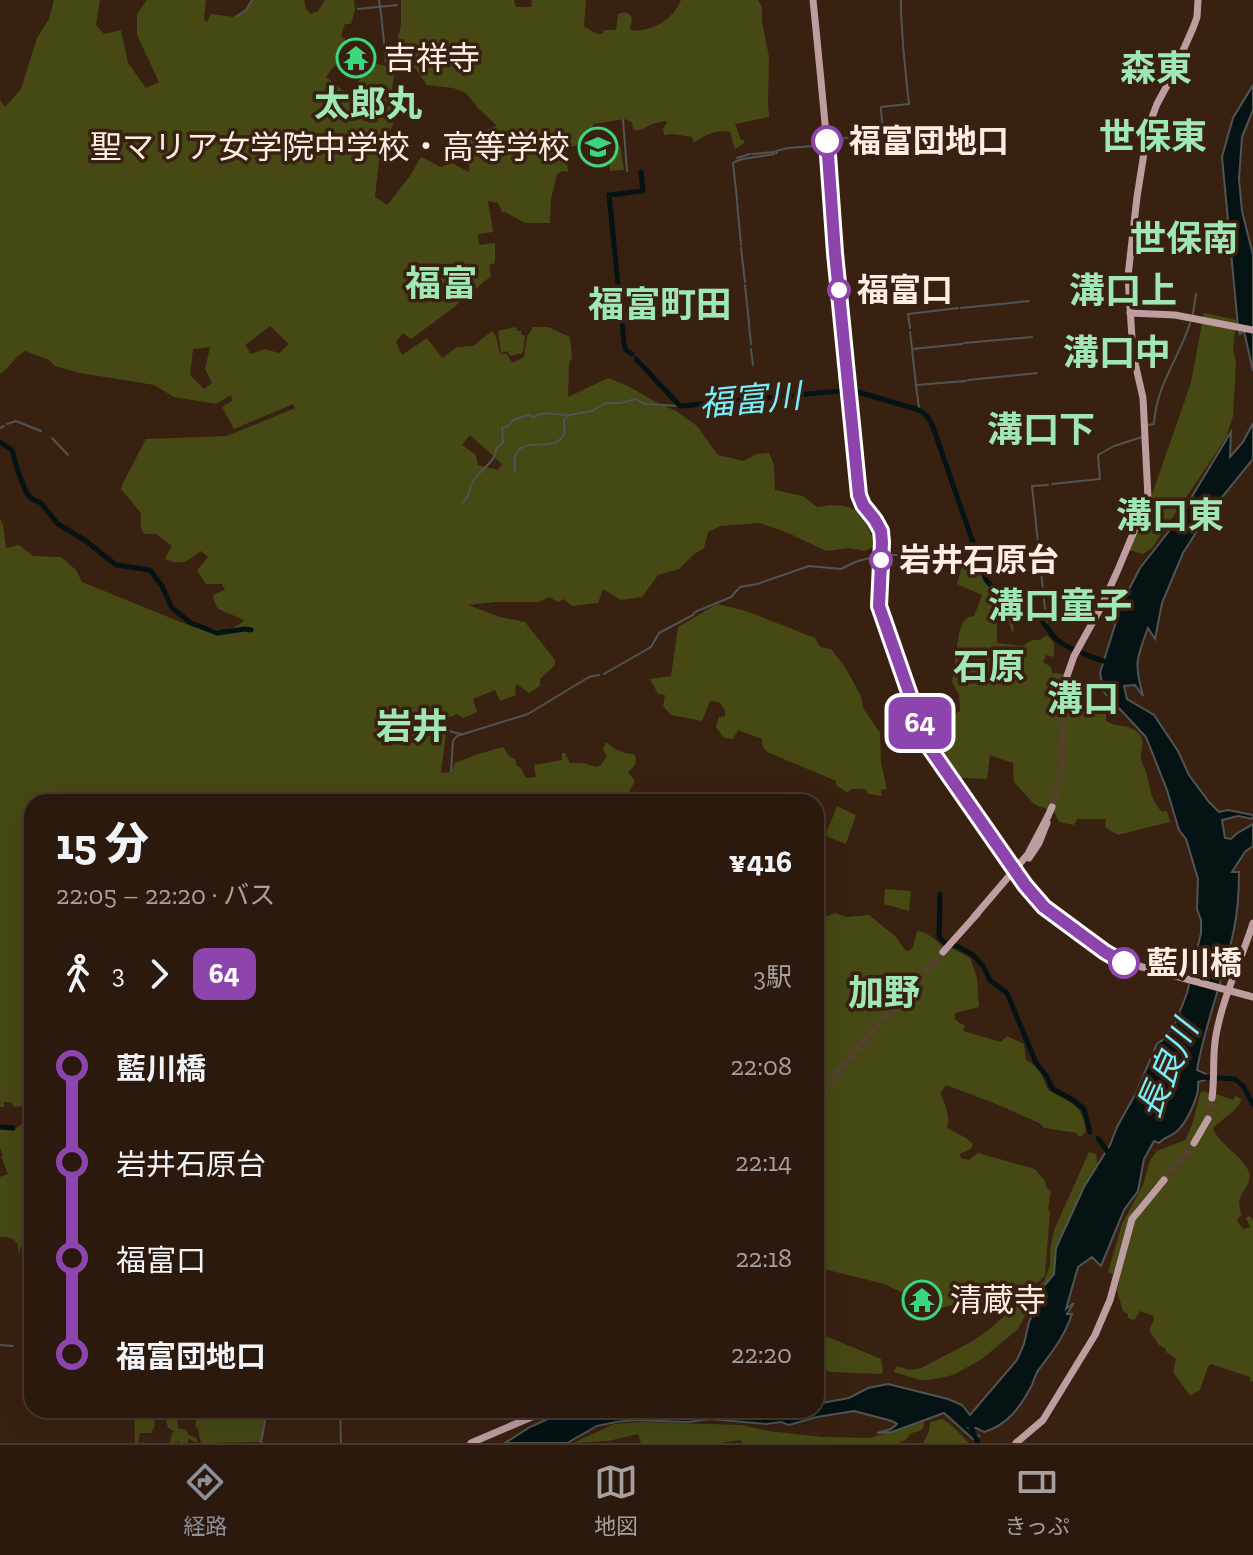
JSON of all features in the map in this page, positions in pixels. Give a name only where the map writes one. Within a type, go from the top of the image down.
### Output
[{"type":"main road","points":[[813,0],[860,501],[879,526],[882,536],[879,606],[927,744],[1044,907],[1121,962],[1253,997]]},
{"type":"main road","points":[[1067,676],[1148,498],[1143,398],[1134,361],[1128,276],[1147,132],[1193,28],[1198,0]]},
{"type":"main road","points":[[1130,313],[1175,315],[1253,330]]},
{"type":"main road","points":[[944,952],[1043,834],[1052,807]]},
{"type":"main road","points":[[959,934],[1028,854],[1048,817]]},
{"type":"main road","points":[[974,917],[990,903],[1001,886]]},
{"type":"main road","points":[[1212,1098],[1216,1035],[1226,990],[1253,923]]},
{"type":"main road","points":[[1194,1143],[1208,1119]]},
{"type":"main road","points":[[1016,1443],[1043,1420],[1095,1335],[1110,1300],[1132,1219],[1164,1180]]},
{"type":"main road","points":[[471,1443],[528,1418]]},
{"type":"green space","points":[[54,0],[100,0],[96,25],[104,34],[121,30],[128,63],[146,88],[159,82],[137,35],[137,14],[147,0],[206,0],[204,19],[207,22],[211,14],[233,17],[246,11],[251,0],[304,0],[311,14],[318,11],[325,0],[354,0],[351,24],[345,24],[341,35],[350,47],[350,58],[345,67],[335,65],[326,77],[349,95],[365,72],[360,69],[364,62],[383,65],[395,71],[392,88],[397,113],[379,160],[375,197],[387,205],[421,157],[441,167],[452,163],[469,172],[469,156],[462,139],[497,126],[466,93],[427,85],[397,43],[401,0],[514,0],[516,7],[531,7],[532,0],[586,0],[584,26],[603,34],[604,30],[616,30],[618,14],[622,13],[632,18],[630,30],[660,24],[673,14],[681,0],[758,0],[762,7],[769,57],[769,117],[735,124],[744,143],[735,149],[730,132],[725,131],[710,133],[694,143],[692,137],[664,135],[666,121],[636,130],[633,130],[632,122],[624,119],[594,124],[590,140],[566,149],[568,172],[557,174],[551,199],[550,223],[525,223],[502,212],[498,203],[488,201],[493,232],[478,234],[479,245],[495,243],[495,263],[489,265],[491,276],[411,339],[403,333],[396,342],[402,355],[427,338],[442,358],[457,347],[473,346],[492,331],[500,354],[507,354],[512,363],[524,357],[527,337],[533,327],[548,327],[570,337],[572,357],[568,397],[608,378],[676,411],[697,426],[718,455],[743,461],[757,454],[769,453],[774,464],[775,490],[803,496],[817,507],[849,507],[867,524],[875,546],[865,551],[849,548],[826,551],[760,523],[721,526],[708,532],[704,548],[679,569],[658,575],[642,597],[621,600],[603,589],[598,603],[572,606],[564,599],[558,602],[549,597],[539,602],[468,605],[525,622],[555,660],[555,665],[540,679],[540,686],[529,693],[517,684],[516,695],[500,701],[495,690],[473,699],[477,712],[464,718],[457,714],[439,718],[421,712],[413,716],[419,739],[446,733],[441,773],[451,772],[455,763],[503,747],[515,759],[526,778],[536,777],[534,765],[562,760],[562,753],[570,763],[597,767],[607,756],[603,750],[606,742],[615,749],[634,754],[635,765],[628,772],[635,781],[628,794],[24,794],[24,1106],[14,1107],[11,1102],[4,1102],[4,1107],[0,1107],[0,518],[6,548],[19,545],[33,556],[61,557],[76,570],[82,582],[193,627],[196,624],[215,629],[233,628],[244,620],[218,609],[213,599],[214,594],[225,590],[222,584],[206,584],[197,570],[208,557],[201,551],[184,562],[165,559],[172,546],[156,534],[144,534],[141,513],[121,489],[146,439],[227,436],[295,408],[293,404],[234,429],[222,407],[232,401],[231,395],[216,404],[174,397],[154,385],[80,373],[55,366],[49,360],[25,351],[0,374],[0,100],[5,107],[21,89],[37,38],[49,19]],"holes":[[[270,326],[289,344],[279,353],[265,349],[251,354],[245,345]],[[210,347],[205,369],[212,383],[204,389],[190,375],[193,349]],[[470,435],[502,464],[498,470],[478,465],[476,455],[462,445]]]},
{"type":"green space","points":[[620,145],[624,170],[610,171],[609,161],[595,163],[596,147]]},
{"type":"green space","points":[[1204,313],[1236,320],[1233,416],[1226,438],[1152,548],[1143,554],[1129,550],[1191,382]]},
{"type":"green space","points":[[516,327],[525,336],[523,353],[510,356],[508,351],[501,353],[498,331]]},
{"type":"green space","points":[[963,562],[979,572],[989,588],[1014,598],[1020,605],[1012,616],[1014,631],[1007,616],[997,617],[997,643],[1023,646],[1047,635],[1054,643],[1054,657],[1046,655],[1043,662],[1051,667],[1052,673],[1076,680],[1088,690],[1079,700],[1083,704],[1097,702],[1106,714],[1106,721],[1139,734],[1142,741],[1141,760],[1153,797],[1162,812],[1167,811],[1170,822],[1118,835],[1105,827],[1106,819],[1077,819],[1074,825],[1059,822],[1054,812],[1034,804],[1014,782],[1013,763],[990,755],[987,779],[963,778],[953,775],[952,766],[938,751],[933,750],[925,731],[937,721],[942,701],[949,711],[955,714],[960,711],[959,695],[952,682],[959,633],[963,622],[974,616],[982,595],[957,584]]},
{"type":"green space","points":[[717,604],[746,611],[815,638],[820,647],[831,649],[845,667],[861,696],[863,708],[880,733],[881,763],[887,789],[881,790],[882,796],[869,794],[865,789],[851,789],[848,793],[836,785],[836,781],[767,752],[762,739],[738,730],[733,739],[724,738],[716,727],[719,717],[725,716],[719,702],[710,701],[702,721],[671,715],[663,706],[665,695],[658,694],[650,679],[671,676],[678,627]]},
{"type":"green space","points":[[837,806],[856,815],[846,844],[826,834]]},
{"type":"green space","points":[[885,889],[911,891],[909,911],[884,904]]},
{"type":"green space","points":[[835,913],[846,917],[869,915],[896,937],[905,950],[913,947],[917,931],[933,938],[946,952],[952,948],[970,958],[977,978],[979,1007],[955,1013],[955,1019],[965,1025],[963,1031],[1001,1042],[1007,1036],[1024,1044],[1026,1060],[1038,1069],[1048,1090],[1074,1105],[1082,1115],[1086,1131],[1078,1136],[1077,1133],[1044,1128],[994,1103],[946,1085],[940,1094],[947,1111],[947,1128],[973,1144],[971,1149],[960,1154],[961,1158],[969,1160],[978,1153],[1035,1169],[1051,1191],[1045,1275],[1031,1283],[1025,1292],[1017,1296],[1006,1295],[1005,1300],[995,1302],[959,1303],[939,1308],[936,1315],[930,1315],[929,1300],[919,1289],[913,1290],[910,1296],[884,1284],[824,1269],[824,919]]},
{"type":"green space","points":[[1201,1091],[1233,1100],[1235,1096],[1242,1099],[1213,1128],[1246,1166],[1250,1176],[1240,1198],[1241,1215],[1237,1220],[1244,1229],[1250,1227],[1246,1218],[1249,1216],[1253,1220],[1253,1381],[1250,1377],[1211,1364],[1200,1390],[1192,1395],[1173,1372],[1176,1359],[1159,1345],[1149,1330],[1154,1316],[1140,1311],[1134,1320],[1128,1318],[1117,1291],[1135,1218],[1160,1183],[1157,1182],[1135,1209],[1128,1221],[1113,1274],[1108,1272],[1122,1224],[1143,1185],[1150,1160],[1157,1151],[1185,1140]]},
{"type":"green space","points":[[24,1123],[24,1240],[18,1255],[16,1242],[0,1237],[0,1177],[8,1174],[1,1156],[0,1125],[8,1125],[13,1130]]},
{"type":"green space","points":[[1089,1152],[1096,1154],[1098,1166],[1054,1274],[1040,1288],[1018,1329],[982,1359],[953,1375],[920,1380],[894,1372],[897,1366],[909,1370],[921,1368],[971,1342],[1044,1281],[1050,1265],[1054,1230]]},
{"type":"green space","points":[[824,1335],[881,1359],[883,1371],[881,1374],[824,1369]]},
{"type":"green space","points":[[134,1418],[154,1418],[155,1426],[151,1433],[140,1433],[139,1443],[135,1443]]},
{"type":"green space","points":[[165,1418],[177,1418],[178,1428],[186,1430],[198,1443],[189,1439],[187,1443],[170,1443],[175,1432],[168,1428]]},
{"type":"green space","points":[[196,1418],[265,1418],[261,1442],[201,1443],[197,1426],[195,1429]]},
{"type":"green space","points":[[942,1419],[969,1443],[923,1443],[930,1422]]},
{"type":"green space","points":[[924,1422],[924,1426],[898,1443],[742,1443],[741,1440],[641,1443],[638,1434],[608,1441],[573,1443],[614,1424],[742,1425],[823,1437],[870,1438]]},
{"type":"water","points":[[1253,85],[1253,110],[1242,137],[1239,179],[1242,211],[1253,255],[1253,371],[1244,331],[1240,334],[1238,326],[1222,157],[1233,118]]},
{"type":"water","name":"長良川","points":[[1253,423],[1253,459],[1206,517],[1183,553],[1162,603],[1155,639],[1148,628],[1138,662],[1143,696],[1135,685],[1124,686],[1127,699],[1154,715],[1178,751],[1189,775],[1219,812],[1228,810],[1253,815],[1253,819],[1238,816],[1222,820],[1225,838],[1231,839],[1253,824],[1253,846],[1245,852],[1232,872],[1239,872],[1236,915],[1197,1070],[1206,1074],[1205,1080],[1198,1082],[1195,1101],[1180,1128],[1159,1143],[1154,1141],[1144,1159],[1138,1191],[1124,1210],[1101,1266],[1092,1257],[1078,1267],[1066,1309],[1074,1303],[1067,1314],[1072,1314],[1069,1322],[1032,1385],[1007,1420],[984,1432],[969,1428],[979,1436],[973,1439],[944,1413],[892,1432],[877,1433],[897,1424],[854,1411],[824,1416],[824,1403],[849,1398],[868,1388],[888,1384],[948,1399],[962,1405],[970,1415],[1017,1360],[1044,1286],[1054,1274],[1056,1248],[1084,1187],[1110,1145],[1157,1044],[1175,1024],[1187,993],[1201,933],[1197,909],[1198,879],[1186,839],[1179,830],[1146,737],[1104,692],[1100,673],[1122,603],[1140,568],[1177,521],[1231,432],[1230,457]]},
{"type":"water","points":[[550,1418],[814,1418],[789,1425],[710,1419],[688,1422],[635,1420],[597,1426],[567,1443],[505,1443]]},
{"type":"waterway","points":[[237,16],[246,10],[252,0]]},
{"type":"waterway","points":[[379,0],[382,21]]},
{"type":"waterway","points":[[901,0],[901,12]]},
{"type":"waterway","points":[[358,9],[397,5]]},
{"type":"waterway","points":[[901,14],[903,43]]},
{"type":"waterway","points":[[382,23],[386,62]]},
{"type":"waterway","points":[[903,45],[906,76]]},
{"type":"waterway","points":[[881,107],[909,104],[906,77]]},
{"type":"waterway","points":[[881,109],[883,133]]},
{"type":"waterway","points":[[623,120],[627,171]]},
{"type":"waterway","points":[[844,138],[881,133]]},
{"type":"waterway","points":[[828,144],[842,143],[843,140]]},
{"type":"waterway","points":[[776,151],[826,145]]},
{"type":"waterway","points":[[752,154],[774,152]]},
{"type":"waterway","points":[[737,158],[750,154]]},
{"type":"waterway","points":[[734,162],[774,154]]},
{"type":"waterway","points":[[733,163],[737,200]]},
{"type":"waterway","name":"福富川","points":[[632,354],[626,350],[624,343],[609,195],[643,191],[641,172]]},
{"type":"waterway","points":[[737,202],[741,245]]},
{"type":"waterway","points":[[741,248],[745,282]]},
{"type":"waterway","points":[[745,285],[749,323]]},
{"type":"waterway","points":[[1193,314],[1196,294]]},
{"type":"waterway","points":[[961,308],[1029,301]]},
{"type":"waterway","points":[[910,328],[908,314],[958,308]]},
{"type":"waterway","points":[[1148,425],[1154,424],[1163,384],[1190,323]]},
{"type":"waterway","points":[[749,325],[751,344]]},
{"type":"waterway","points":[[910,332],[912,348]]},
{"type":"waterway","points":[[964,343],[1032,337]]},
{"type":"waterway","points":[[916,385],[912,349],[962,344]]},
{"type":"waterway","points":[[751,349],[753,365]]},
{"type":"waterway","name":"福富川","points":[[636,359],[680,406],[851,390],[922,412],[933,427],[986,580],[994,588],[1028,605],[1060,642],[1107,662]]},
{"type":"waterway","points":[[968,380],[1037,373]]},
{"type":"waterway","points":[[919,408],[916,385],[966,381]]},
{"type":"waterway","points":[[515,472],[515,458],[519,450],[525,446],[559,441],[564,434],[564,420],[569,415],[592,411],[606,403],[636,399],[645,404],[680,406]]},
{"type":"waterway","points":[[462,503],[474,480],[503,442],[502,428],[528,415],[567,415]]},
{"type":"waterway","points":[[7,424],[16,421],[41,431]]},
{"type":"waterway","points":[[0,428],[4,426]]},
{"type":"waterway","points":[[1052,484],[1100,479],[1098,455],[1142,437]]},
{"type":"waterway","points":[[52,438],[68,455]]},
{"type":"waterway","points":[[0,442],[12,450],[26,492],[41,503],[58,524],[116,565],[150,570],[172,608],[191,623],[217,633],[251,630]]},
{"type":"waterway","points":[[1047,628],[1032,486],[1048,485]]},
{"type":"waterway","points":[[886,555],[952,554],[979,569],[986,580]]},
{"type":"waterway","points":[[604,674],[651,647],[659,633],[695,612],[731,597],[740,587],[809,566],[841,569],[880,555]]},
{"type":"waterway","points":[[451,771],[453,741],[457,736],[528,714],[589,677],[599,675]]},
{"type":"waterway","points":[[414,717],[432,727],[461,734]]},
{"type":"waterway","points":[[940,894],[939,937],[946,944],[973,955],[990,980],[1007,993],[1036,1063],[1053,1089],[1084,1109],[1090,1132]]},
{"type":"waterway","name":"長良川","points":[[1201,1077],[1235,1079],[1244,1087],[1253,1105]]},
{"type":"waterway","points":[[0,1127],[13,1128]]},
{"type":"waterway","points":[[1098,1138],[1109,1154]]},
{"type":"waterway","points":[[0,1345],[13,1346]]},
{"type":"waterway","points":[[261,1443],[266,1418]]},
{"type":"waterway","points":[[340,1418],[341,1443]]},
{"type":"waterway","points":[[969,1422],[978,1443]]},
{"type":"tunnel","points":[[1052,807],[1061,774],[1067,676]]},
{"type":"tunnel","points":[[824,1090],[943,952]]},
{"type":"tunnel","points":[[1208,1119],[1212,1098]]},
{"type":"tunnel","points":[[1164,1180],[1194,1143]]},
{"type":"bus line","name":"64","points":[[827,141],[859,495],[881,531],[879,606],[927,744],[1037,900],[1124,963]]},
{"type":"place","name":"吉祥寺","points":[[356,58]]},
{"type":"place","name":"福富団地口","points":[[827,141]]},
{"type":"place","name":"聖マリア女学院中学校・高等学校","points":[[598,147]]},
{"type":"place","name":"福富口","points":[[839,290]]},
{"type":"place","name":"岩井石原台","points":[[881,560]]},
{"type":"place","name":"藍川橋","points":[[1124,963]]},
{"type":"place","name":"清蔵寺","points":[[922,1300]]},
{"type":"district","name":"森東","points":[[1156,68]]},
{"type":"district","name":"太郎丸","points":[[368,103]]},
{"type":"district","name":"世保東","points":[[1153,136]]},
{"type":"district","name":"世保南","points":[[1184,238]]},
{"type":"district","name":"福富","points":[[441,283]]},
{"type":"district","name":"溝口上","points":[[1123,290]]},
{"type":"district","name":"福富町田","points":[[660,304]]},
{"type":"district","name":"溝口中","points":[[1117,352]]},
{"type":"district","name":"溝口下","points":[[1041,429]]},
{"type":"district","name":"溝口東","points":[[1170,515]]},
{"type":"district","name":"溝口童子","points":[[1060,605]]},
{"type":"district","name":"石原","points":[[989,666]]},
{"type":"district","name":"溝口","points":[[1083,698]]},
{"type":"district","name":"岩井","points":[[412,726]]},
{"type":"district","name":"加野","points":[[884,992]]}]
